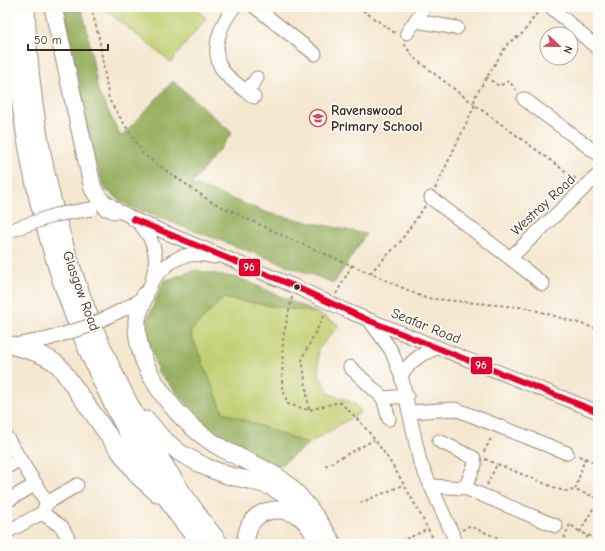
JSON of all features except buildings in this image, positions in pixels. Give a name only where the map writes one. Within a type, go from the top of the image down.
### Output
[{"type":"main road","name":"Glasgow Road","points":[[13,7],[15,53],[27,146],[39,205],[55,265],[97,374],[144,462],[172,507],[201,544]]},
{"type":"main road","name":"Glasgow Road","points":[[26,7],[32,89],[36,120],[49,185],[68,260],[97,336],[124,395],[178,486],[220,544]]},
{"type":"main road","points":[[53,7],[93,189],[101,201],[114,210]]},
{"type":"main road","points":[[148,289],[137,320],[141,349],[148,369],[168,403],[208,440],[283,480],[300,496],[307,507],[321,523],[333,544]]},
{"type":"main road","points":[[9,345],[43,355],[60,367],[89,410],[139,477],[172,507],[188,544]]},
{"type":"main road","points":[[124,395],[161,438],[180,452],[208,468],[230,476],[270,486],[307,507]]},
{"type":"main road","points":[[245,544],[246,533],[254,519],[270,510],[280,509],[291,512],[300,517],[309,527],[318,544]]},
{"type":"street","points":[[234,7],[226,18],[218,34],[218,60],[223,70],[231,79],[251,94],[257,78]]},
{"type":"street","points":[[256,7],[315,54]]},
{"type":"street","points":[[401,35],[416,21],[425,7]]},
{"type":"street","points":[[551,7],[598,50]]},
{"type":"street","points":[[416,21],[457,28]]},
{"type":"street","points":[[524,99],[598,154]]},
{"type":"street","name":"Westray Road","points":[[510,258],[598,175]]},
{"type":"street","name":"Westray Road","points":[[430,198],[543,284]]},
{"type":"street","points":[[10,231],[55,215],[91,209],[114,210]]},
{"type":"street","name":"Seafar Road","points":[[114,210],[294,286],[370,321],[598,412]]},
{"type":"street","points":[[133,219],[148,234],[154,246],[156,258],[155,270],[148,289]]},
{"type":"street","name":"Seafar Road","points":[[9,345],[48,339],[88,326],[124,310],[148,289],[161,270],[170,262],[181,257],[193,255],[207,256],[244,265]]},
{"type":"street","points":[[370,321],[391,350],[401,375],[407,396],[420,462],[455,539]]},
{"type":"street","points":[[401,375],[412,361],[426,352],[437,348]]},
{"type":"street","points":[[350,367],[383,398],[388,419]]},
{"type":"street","points":[[383,398],[407,396]]},
{"type":"street","points":[[410,412],[455,410],[567,453]]},
{"type":"street","points":[[7,438],[36,484],[45,508],[62,527],[71,544]]},
{"type":"street","points":[[439,441],[474,458],[475,464],[465,488]]},
{"type":"street","points":[[7,467],[20,459]]},
{"type":"street","points":[[7,501],[36,484]]},
{"type":"street","points":[[7,532],[78,485]]},
{"type":"street","points":[[432,486],[465,488],[556,526]]},
{"type":"path","points":[[91,7],[99,38],[109,100],[144,155],[210,201],[292,240],[425,298],[528,308],[598,329]]},
{"type":"path","points":[[358,7],[401,35],[414,58],[598,196]]},
{"type":"path","points":[[370,273],[400,242],[430,198],[475,105],[474,98],[486,77],[508,43],[523,33],[542,7]]},
{"type":"path","points":[[486,77],[499,86],[509,81],[524,99]]},
{"type":"path","points":[[334,298],[352,266]]},
{"type":"path","points":[[294,286],[283,338],[282,387],[288,404],[309,410],[339,402],[354,415],[392,464],[436,544]]},
{"type":"path","points":[[309,410],[302,358],[327,312]]},
{"type":"path","points":[[496,426],[482,458],[563,491],[575,490],[598,498]]},
{"type":"path","points":[[325,466],[374,440]]},
{"type":"path","points":[[567,453],[585,458],[598,465]]},
{"type":"path","points":[[575,490],[585,458]]},
{"type":"path","points":[[482,495],[497,464]]},
{"type":"path","points":[[360,503],[403,484]]},
{"type":"path","points":[[580,532],[593,509],[598,505]]},
{"type":"path","points":[[562,544],[570,524],[580,532],[598,539]]},
{"type":"path","points":[[455,539],[469,526],[513,544]]},
{"type":"path","points":[[395,544],[428,529]]},
{"type":"path","points":[[585,544],[588,535]]},
{"type":"green space","points":[[64,7],[81,7],[87,29],[98,91],[121,137],[173,81],[232,133],[192,184],[271,214],[366,234],[334,283],[128,206],[105,189],[94,160]]},
{"type":"green space","points":[[102,7],[192,7],[206,18],[171,62]]},
{"type":"green space","points":[[195,270],[242,279],[317,313],[223,298],[190,332],[223,412],[308,444],[278,467],[212,431],[158,372],[145,325],[164,281]]},
{"type":"green space","points":[[223,298],[317,313],[339,325],[318,350],[319,375],[330,394],[354,403],[361,412],[308,444],[223,412],[190,332]]},
{"type":"transit line","name":"96","points":[[133,219],[294,286],[370,321],[598,412]]},
{"type":"place","name":"Ravenswood Primary School","points":[[318,118]]}]
